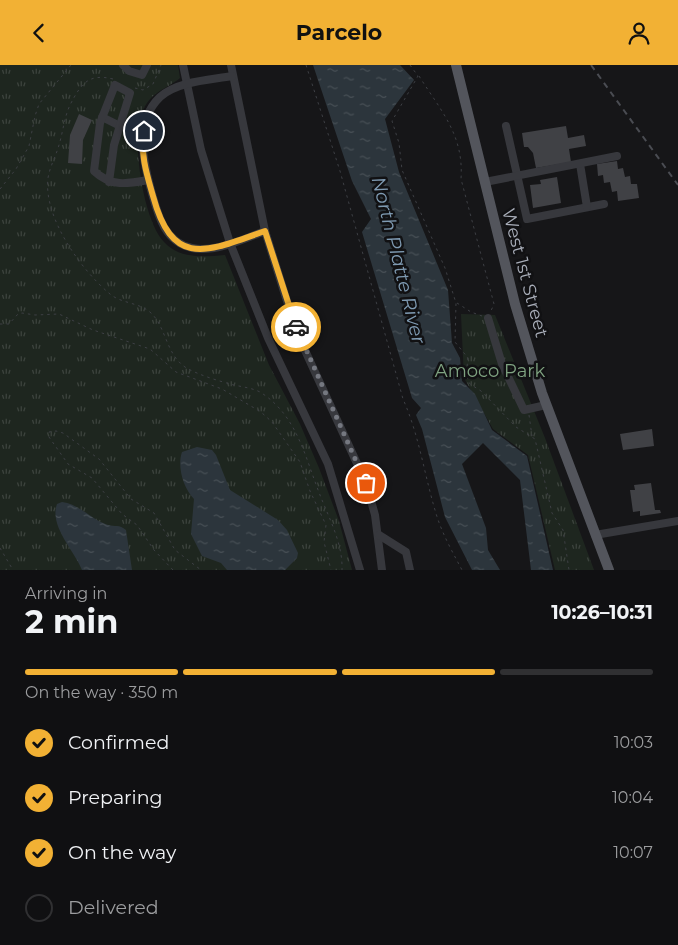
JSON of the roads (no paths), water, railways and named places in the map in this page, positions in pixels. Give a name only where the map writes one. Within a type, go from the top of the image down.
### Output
[{"type":"main road","name":"West 1st Street","points":[[456,65],[515,304],[546,405],[609,570]]},
{"type":"street","points":[[123,65],[129,71],[142,75],[147,65]]},
{"type":"street","points":[[183,65],[201,150],[230,243],[268,338],[328,464],[360,570]]},
{"type":"street","points":[[231,65],[265,231],[297,333],[366,483],[379,535],[382,570]]},
{"type":"street","points":[[232,76],[186,85],[168,92],[160,98],[149,113],[144,131],[143,156],[148,180],[162,225],[174,240],[190,248],[199,249],[230,243],[265,231]]},
{"type":"street","points":[[109,182],[114,145],[130,93],[115,85],[102,117],[94,171],[102,179],[109,182],[118,185],[148,180]]},
{"type":"street","points":[[102,117],[120,126],[144,131]]},
{"type":"street","points":[[506,126],[527,219],[604,203]]},
{"type":"street","points":[[485,182],[617,156]]},
{"type":"street","points":[[580,164],[587,207]]},
{"type":"street","points":[[488,318],[502,364],[524,410],[546,405]]},
{"type":"street","points":[[595,535],[678,521]]},
{"type":"street","points":[[379,535],[406,552],[410,570]]},
{"type":"water","name":"North Platte River","points":[[313,65],[400,65],[414,80],[385,119],[399,172],[448,290],[452,343],[460,358],[462,381],[475,394],[492,430],[527,456],[553,570],[531,570],[520,480],[483,443],[462,464],[486,528],[488,550],[500,570],[472,570],[445,517],[422,429],[416,415],[421,408],[412,398],[362,232],[371,219],[352,181]]},
{"type":"water","points":[[197,447],[212,450],[216,455],[230,490],[278,520],[287,530],[298,553],[297,558],[285,570],[227,570],[221,563],[202,556],[191,534],[194,499],[184,483],[180,464],[182,452]]},
{"type":"water","points":[[62,502],[74,506],[102,523],[124,528],[126,530],[132,570],[82,570],[56,521],[55,512],[57,504]]},
{"type":"railway","points":[[591,65],[678,185]]},
{"type":"park label","name":"Amoco Park","points":[[490,371]]}]
